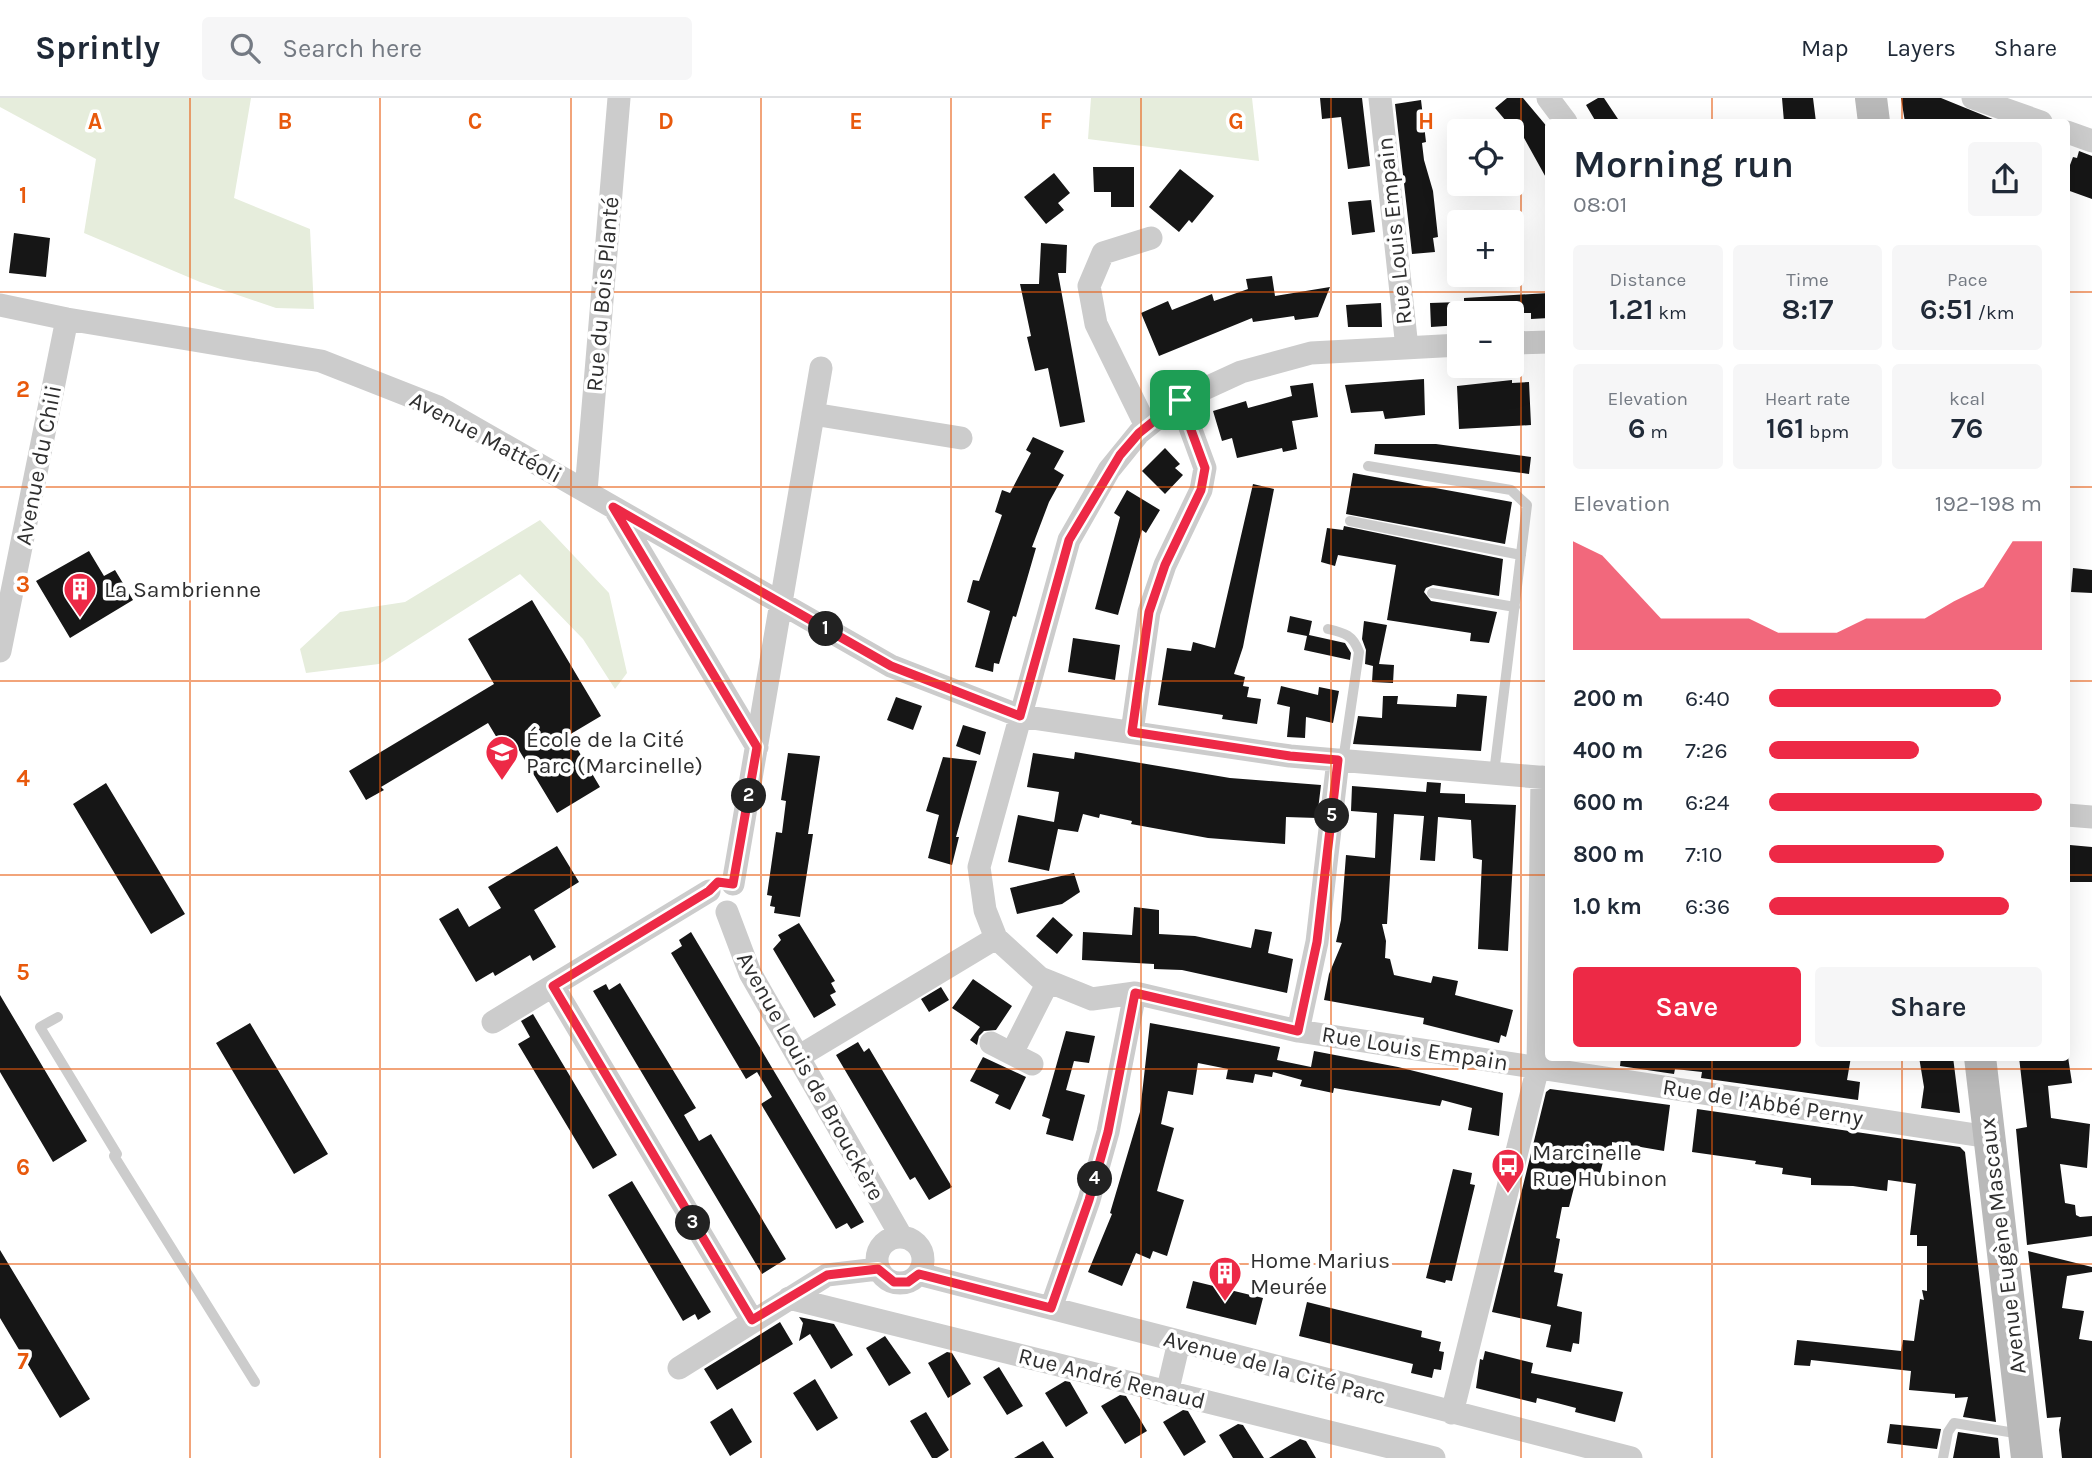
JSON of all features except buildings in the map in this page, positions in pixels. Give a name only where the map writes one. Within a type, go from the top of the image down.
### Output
[{"type":"main road","points":[[1871,98],[1874,119]]},
{"type":"main road","name":"Avenue Eugène Mascaux","points":[[1980,1061],[2025,1446]]},
{"type":"street","name":"Rue du Bois Planté","points":[[586,491],[618,98]]},
{"type":"street","name":"Rue Louis Empain","points":[[1380,98],[1407,348],[1311,353],[1241,372],[1180,400],[1146,426],[1109,470],[1069,540],[979,867],[985,910],[996,938],[1040,978],[1093,999],[1135,993],[1298,1031],[1538,1067]]},
{"type":"street","points":[[1548,98],[1564,119]]},
{"type":"street","points":[[1973,98],[2032,119]]},
{"type":"street","points":[[2070,133],[2092,141]]},
{"type":"street","points":[[1146,426],[1096,324],[1089,286],[1103,253],[1151,238]]},
{"type":"street","name":"Avenue Mattéoli","points":[[0,305],[67,319],[321,361],[438,407],[891,666],[1020,716],[1290,756],[1545,777]]},
{"type":"street","name":"Avenue du Chili","points":[[0,651],[9,563],[67,319]]},
{"type":"street","points":[[1524,343],[1545,342]]},
{"type":"street","points":[[1407,348],[1447,346]]},
{"type":"street","points":[[709,891],[711,907],[727,912],[738,903],[739,897],[733,884],[821,368]]},
{"type":"street","points":[[1132,732],[1149,612],[1165,565],[1201,490],[1205,468],[1180,400]]},
{"type":"street","points":[[813,414],[961,438]]},
{"type":"street","points":[[613,507],[757,747]]},
{"type":"street","points":[[1298,1031],[1317,942],[1341,760]]},
{"type":"street","points":[[1452,1413],[1538,1067],[1545,813]]},
{"type":"street","points":[[2070,815],[2092,817]]},
{"type":"street","points":[[493,1022],[709,891],[718,882],[733,884]]},
{"type":"street","name":"Avenue Louis de Brouckère","points":[[727,912],[750,973],[901,1236]]},
{"type":"street","points":[[798,1057],[996,938]]},
{"type":"street","points":[[1032,1064],[1001,1048],[1048,982]]},
{"type":"street","points":[[553,986],[752,1320]]},
{"type":"street","points":[[1051,1308],[1089,1200],[1108,1132],[1135,993]]},
{"type":"street","name":"Rue de l’Abbé Perny","points":[[1538,1067],[1989,1137]]},
{"type":"street","points":[[901,1236],[919,1247],[924,1260],[919,1274],[901,1283],[887,1280],[878,1269],[876,1261],[881,1246],[886,1241],[901,1236]]},
{"type":"street","points":[[679,1368],[827,1275],[878,1269]]},
{"type":"street","name":"Avenue de la Cité Parc","points":[[919,1274],[1631,1458]]},
{"type":"street","name":"Rue André Renaud","points":[[789,1298],[1434,1458]]},
{"type":"street","points":[[1167,1392],[1179,1342]]},
{"type":"lane","points":[[1368,466],[1511,490],[1527,505],[1494,773]]},
{"type":"lane","points":[[1350,521],[1521,555]]},
{"type":"lane","points":[[1432,593],[1515,607]]},
{"type":"lane","points":[[1328,629],[1345,633],[1355,640],[1359,652],[1341,760]]},
{"type":"lane","points":[[58,1017],[40,1027],[255,1382]]},
{"type":"lane","name":"Avenue Eugène Mascaux","points":[[1943,1458],[1948,1432],[1954,1423],[2025,1446]]},
{"type":"green space","points":[[0,98],[251,98],[234,198],[310,229],[314,309],[276,308],[200,282],[84,233],[96,159],[0,107]]},
{"type":"green space","points":[[1091,98],[1252,98],[1259,161],[1088,139]]},
{"type":"green space","points":[[540,520],[609,593],[627,673],[615,689],[583,639],[520,574],[379,664],[306,673],[300,649],[340,612],[405,602]]},
{"type":"place","name":"La Sambrienne","points":[[80,619]]},
{"type":"place","name":"École de la Cité Parc (Marcinelle)","points":[[502,782]]},
{"type":"place","name":"Marcinelle Rue Hubinon","points":[[1508,1195]]},
{"type":"place","name":"Home Marius Meurée","points":[[1225,1303]]},
{"type":"route","points":[[1180,400],[1205,468],[1201,490],[1165,565],[1149,612],[1132,732],[1290,756],[1338,760],[1328,866],[1317,942],[1298,1031],[1135,993],[1108,1132],[1089,1200],[1051,1308],[919,1274],[908,1282],[894,1282],[887,1280],[878,1269],[827,1275],[752,1320],[553,986],[709,891],[718,882],[733,884],[757,747],[613,507],[891,666],[1020,716],[1069,540],[1120,455],[1139,433],[1180,400]]}]
